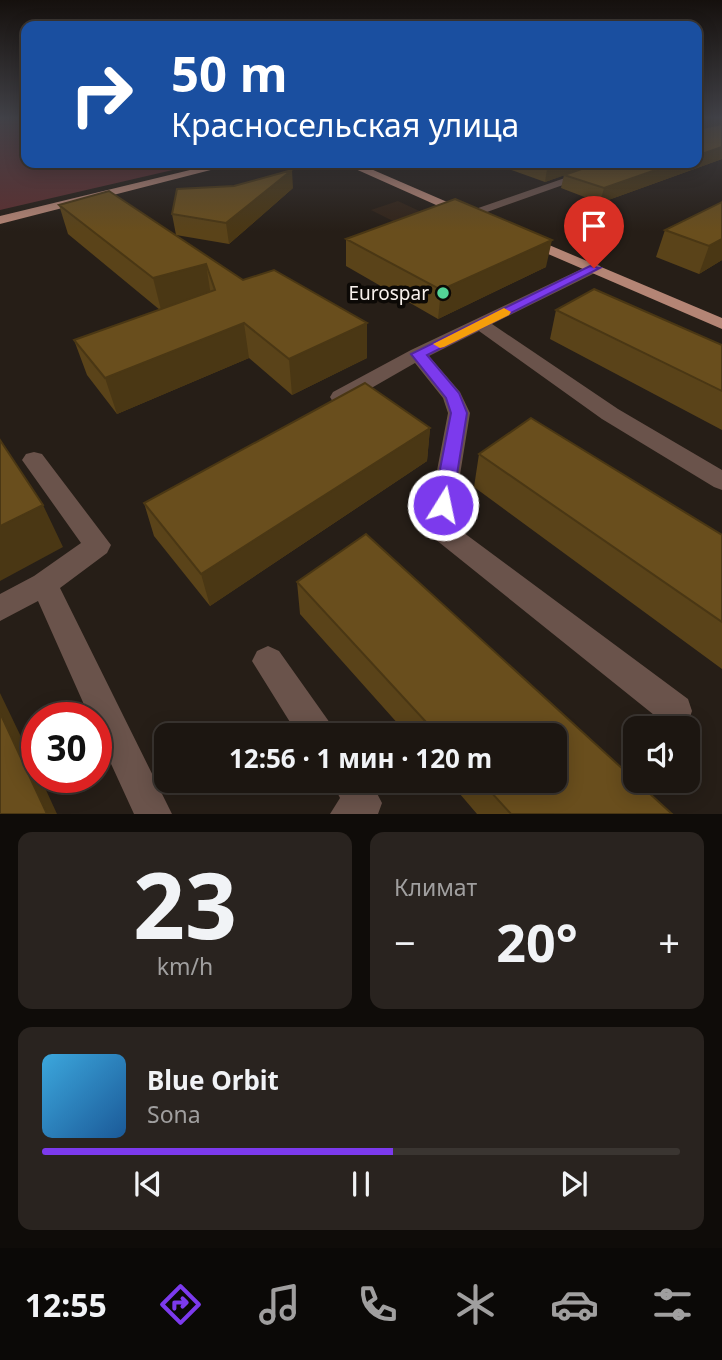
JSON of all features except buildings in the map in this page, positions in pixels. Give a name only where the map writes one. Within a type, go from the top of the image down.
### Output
[{"type":"main road","points":[[0,220],[212,168]]},
{"type":"main road","points":[[360,168],[722,324]]},
{"type":"street","points":[[468,214],[604,168]]},
{"type":"street","points":[[321,408],[418,354],[594,268]]},
{"type":"street","points":[[480,324],[610,414],[722,481]]},
{"type":"street","points":[[418,354],[453,397],[459,413],[439,528],[676,711]]},
{"type":"street","points":[[0,608],[44,584],[98,545],[34,460]]},
{"type":"street","points":[[44,584],[153,814]]},
{"type":"street","points":[[268,660],[310,723]]},
{"type":"shaded area","points":[[0,155],[21,155],[21,168],[181,168],[0,210]]},
{"type":"shaded area","points":[[398,201],[426,214],[399,224],[371,210]]},
{"type":"slow traffic","points":[[440,344],[504,312]]},
{"type":"place","name":"Eurospar","points":[[443,293]]},
{"type":"route","points":[[443,505],[459,413],[453,397],[418,354],[594,268]]}]
